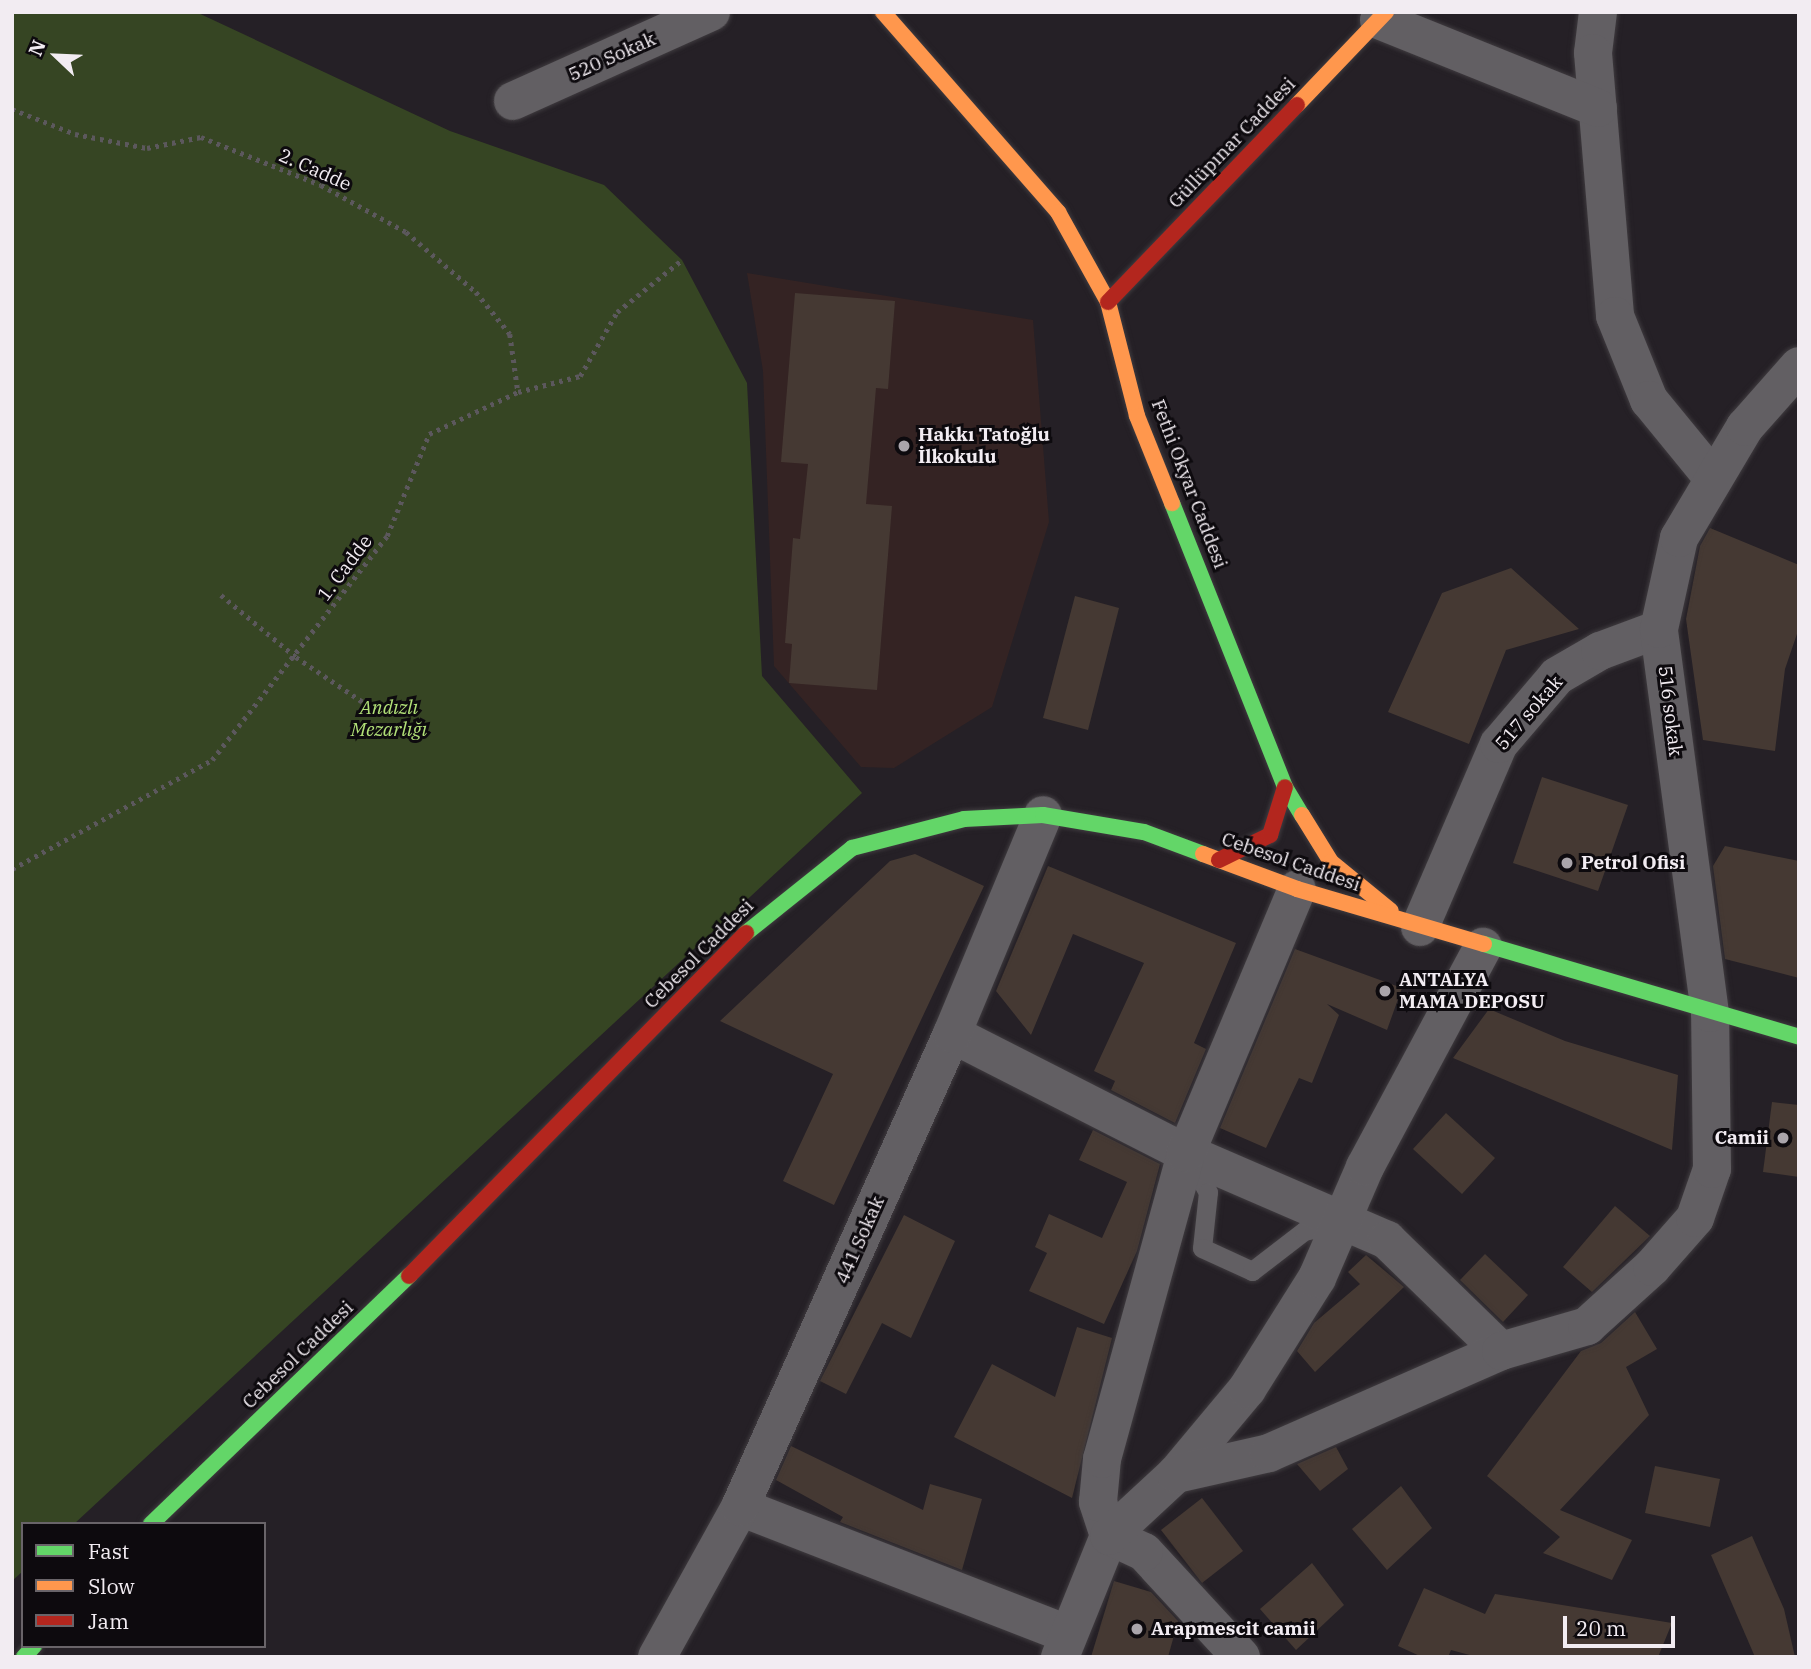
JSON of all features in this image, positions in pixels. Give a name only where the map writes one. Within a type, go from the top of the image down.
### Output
[{"type":"main road","name":"Fethi Okyar Caddesi","points":[[883,12],[1058,212],[1108,302],[1137,416],[1285,787],[1331,862],[1412,925]]},
{"type":"main road","name":"Güllüpınar Caddesi","points":[[1108,302],[1382,16]]},
{"type":"main road","points":[[1219,860],[1270,835],[1285,787]]},
{"type":"main road","name":"Cebesol Caddesi","points":[[153,1522],[370,1316],[755,924],[852,848],[964,819],[1043,815],[1144,832],[1297,889],[1412,925],[1799,1037]]},
{"type":"street","name":"520 Sokak","points":[[513,101],[711,12]]},
{"type":"street","points":[[1598,12],[1593,52],[1615,316],[1649,400],[1712,477]]},
{"type":"street","points":[[1382,16],[1598,107]]},
{"type":"street","name":"516 sokak","points":[[1175,1474],[1269,1453],[1501,1351],[1587,1326],[1652,1267],[1695,1218],[1713,1169],[1710,1013],[1659,629],[1679,538],[1712,477],[1745,427],[1799,366]]},
{"type":"street","name":"517 sokak","points":[[1412,925],[1499,744],[1557,676],[1600,650],[1659,629]]},
{"type":"street","name":"441 Sokak","points":[[657,1657],[740,1507],[952,1034],[1043,815]]},
{"type":"street","points":[[1241,1657],[1144,1552],[1109,1536],[1098,1502],[1102,1459],[1186,1153],[1297,889]]},
{"type":"street","points":[[740,1507],[1063,1646],[1109,1536],[1175,1474],[1247,1389],[1317,1278],[1340,1223],[1483,947]]},
{"type":"street","points":[[952,1034],[1186,1153],[1340,1223],[1387,1240],[1501,1351]]},
{"type":"lane","points":[[1186,1153],[1208,1192],[1202,1248],[1252,1271],[1304,1231],[1340,1223]]},
{"type":"path","name":"2. Cadde","points":[[12,109],[75,135],[147,149],[201,137],[321,185],[406,232],[476,292],[510,334],[518,392]]},
{"type":"path","name":"1. Cadde","points":[[12,869],[212,760],[296,657],[387,536],[429,434],[518,392],[580,376],[617,312],[665,270],[682,261]]},
{"type":"path","points":[[221,595],[296,657],[363,702]]},
{"type":"shaded area","name":"Hakkı Tatoğlu İlkokulu","points":[[747,273],[1033,320],[1049,522],[992,707],[894,768],[861,767],[774,666],[763,371]]},
{"type":"green space","name":"Andızlı Mezarlığı","points":[[12,12],[196,12],[450,131],[604,185],[682,260],[747,383],[762,676],[862,793],[76,1522],[21,1522],[21,1573],[12,1581]]},
{"type":"building","points":[[795,293],[895,301],[888,389],[876,388],[866,504],[892,506],[877,690],[789,683],[792,644],[785,643],[793,538],[800,539],[808,464],[781,462]]},
{"type":"building","points":[[1710,528],[1799,565],[1799,628],[1785,669],[1775,751],[1703,740],[1686,619],[1700,546]]},
{"type":"building","points":[[1511,568],[1579,629],[1506,650],[1469,744],[1388,712],[1442,593]]},
{"type":"building","points":[[1075,596],[1119,608],[1088,730],[1043,718]]},
{"type":"building","points":[[1542,777],[1628,805],[1598,891],[1513,863]]},
{"type":"building","points":[[1725,846],[1799,861],[1799,978],[1725,959],[1713,866]]},
{"type":"building","points":[[915,854],[984,886],[834,1205],[783,1181],[833,1074],[720,1021],[890,861]]},
{"type":"building","points":[[1048,866],[1236,943],[1194,1043],[1206,1049],[1175,1123],[1111,1090],[1115,1081],[1094,1071],[1144,963],[1073,934],[1031,1035],[996,991]]},
{"type":"building","points":[[1295,949],[1402,988],[1387,1030],[1327,1004],[1339,1015],[1312,1083],[1299,1078],[1266,1148],[1220,1128]]},
{"type":"building","points":[[1489,1009],[1565,1041],[1678,1075],[1672,1150],[1453,1058]]},
{"type":"building","name":"Camii","points":[[1772,1102],[1799,1105],[1799,1177],[1763,1172]]},
{"type":"building","points":[[1446,1113],[1495,1158],[1462,1194],[1413,1149]]},
{"type":"building","points":[[1093,1130],[1160,1164],[1137,1251],[1104,1324],[1029,1291],[1047,1253],[1035,1247],[1049,1214],[1102,1238],[1127,1182],[1079,1160]]},
{"type":"building","points":[[1615,1206],[1650,1236],[1592,1292],[1563,1267]]},
{"type":"building","points":[[904,1215],[955,1241],[911,1338],[882,1323],[846,1394],[820,1381]]},
{"type":"building","points":[[1485,1254],[1528,1295],[1503,1322],[1460,1280]]},
{"type":"building","points":[[1366,1255],[1404,1287],[1315,1372],[1297,1351],[1314,1323],[1360,1284],[1348,1272]]},
{"type":"building","points":[[1635,1312],[1657,1349],[1626,1367],[1649,1415],[1560,1510],[1632,1540],[1612,1580],[1543,1553],[1560,1537],[1487,1476],[1581,1351],[1601,1343]]},
{"type":"building","points":[[1077,1327],[1112,1338],[1072,1498],[954,1437],[992,1364],[1055,1397]]},
{"type":"building","points":[[791,1446],[923,1510],[930,1484],[982,1499],[962,1570],[840,1522],[843,1517],[776,1480]]},
{"type":"building","points":[[1336,1447],[1348,1469],[1320,1491],[1297,1464]]},
{"type":"building","points":[[1655,1466],[1720,1479],[1710,1527],[1645,1513]]},
{"type":"building","points":[[1401,1486],[1432,1528],[1387,1570],[1352,1529]]},
{"type":"building","points":[[1202,1498],[1243,1551],[1202,1583],[1161,1530]]},
{"type":"building","points":[[1752,1536],[1784,1609],[1795,1657],[1755,1657],[1711,1555]]},
{"type":"building","points":[[1312,1563],[1344,1605],[1296,1650],[1260,1609]]},
{"type":"building","name":"Arapmescit camii","points":[[1114,1581],[1151,1592],[1178,1621],[1168,1657],[1091,1657]]},
{"type":"building","points":[[1424,1588],[1485,1614],[1495,1594],[1672,1623],[1658,1657],[1477,1657],[1451,1650],[1448,1657],[1422,1657],[1398,1646]]},
{"type":"traffic: fast","points":[[1172,503],[1285,787],[1302,815]]},
{"type":"traffic: fast","points":[[746,933],[852,848],[964,819],[1043,815],[1144,832],[1203,854]]},
{"type":"traffic: fast","points":[[1484,944],[1799,1037]]},
{"type":"traffic: fast","points":[[153,1522],[409,1276]]},
{"type":"traffic: fast","points":[[24,1657],[32,1648]]},
{"type":"traffic: slow","points":[[883,12],[1058,212],[1108,302],[1137,416],[1172,503]]},
{"type":"traffic: slow","points":[[1297,105],[1386,12]]},
{"type":"traffic: slow","points":[[1302,815],[1331,862],[1391,911]]},
{"type":"traffic: slow","points":[[1203,854],[1297,889],[1484,944]]},
{"type":"traffic: jam","points":[[1108,302],[1297,105]]},
{"type":"traffic: jam","points":[[1219,860],[1270,835],[1285,787]]},
{"type":"traffic: jam","points":[[409,1276],[746,933]]},
{"type":"place","name":"Hakkı Tatoğlu İlkokulu","points":[[904,446]]},
{"type":"place","name":"Petrol Ofisi","points":[[1567,863]]},
{"type":"place","name":"ANTALYA MAMA DEPOSU","points":[[1385,991]]},
{"type":"place","name":"Camii","points":[[1783,1138]]},
{"type":"place","name":"Arapmescit camii","points":[[1137,1629]]}]
